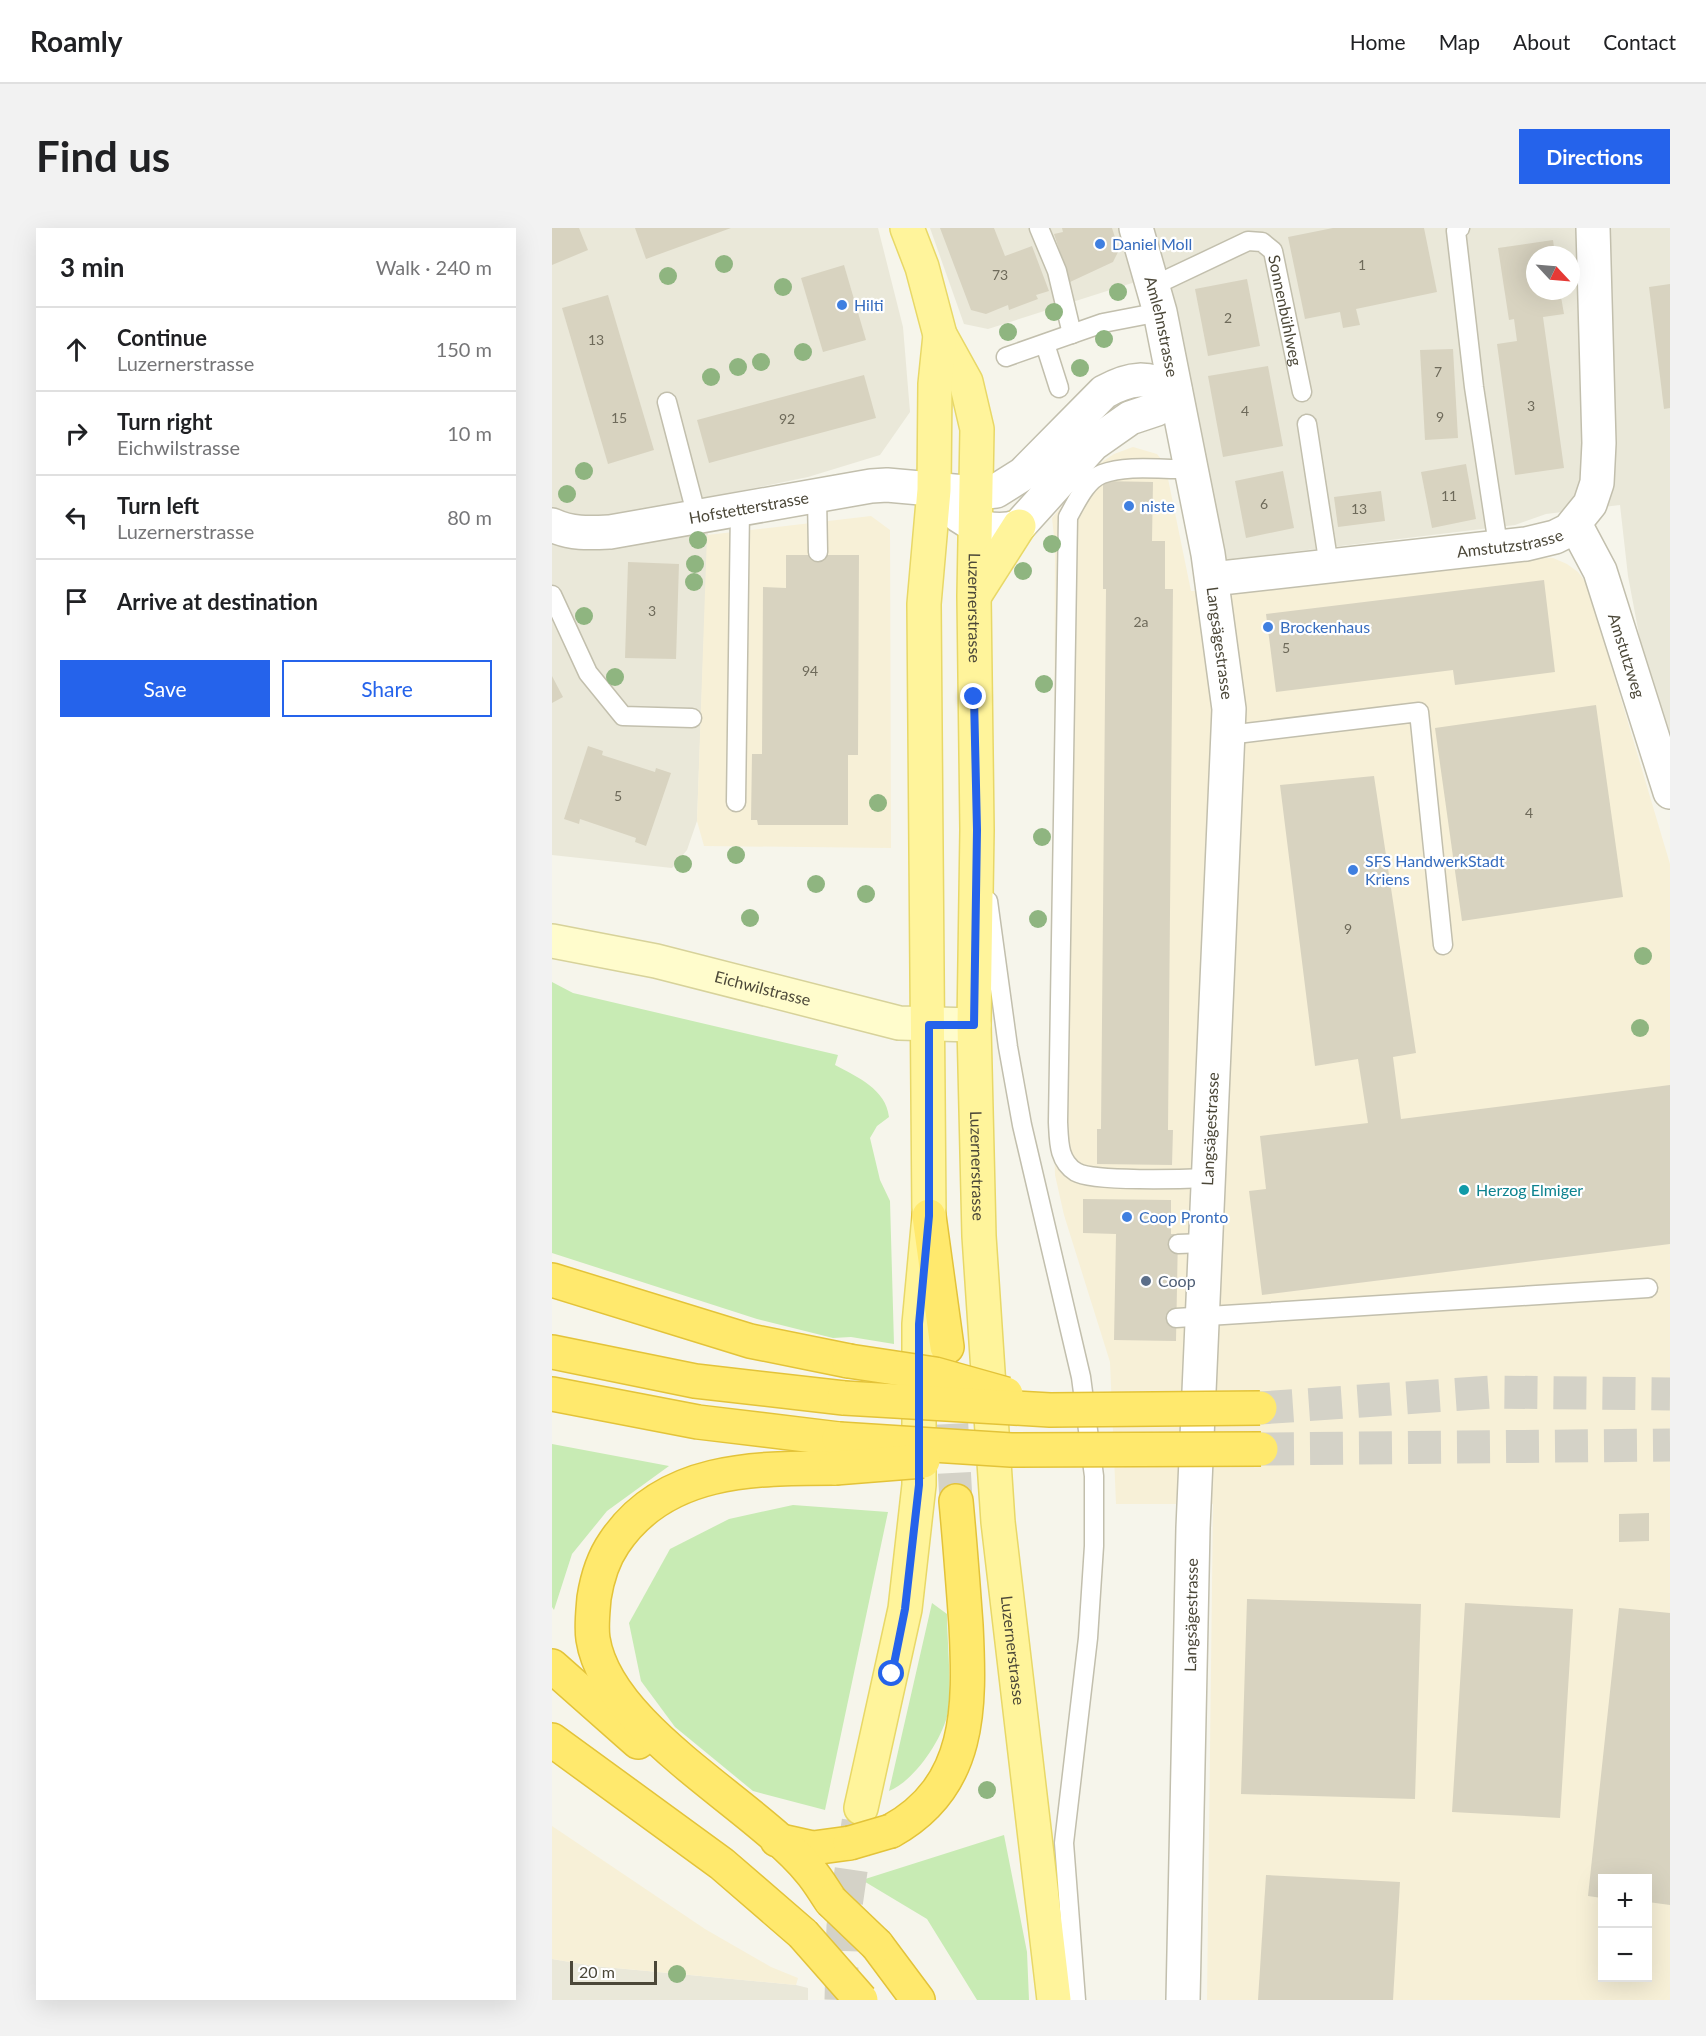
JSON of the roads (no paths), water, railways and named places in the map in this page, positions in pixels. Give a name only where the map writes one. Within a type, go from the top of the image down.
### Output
[{"type":"highway","points":[[929,1216],[947,1347]]},
{"type":"highway","points":[[552,1280],[750,1341],[849,1361],[935,1374],[996,1391],[1050,1410]]},
{"type":"highway","points":[[552,1352],[695,1381],[844,1398],[1050,1410],[1260,1408]]},
{"type":"highway","points":[[552,1394],[698,1422],[837,1454]]},
{"type":"highway","points":[[818,1855],[730,1810],[643,1722],[614,1688],[593,1640],[592,1618],[597,1582],[609,1549],[619,1534],[650,1502],[707,1478],[837,1454],[1011,1450],[1261,1449]]},
{"type":"highway","points":[[552,1666],[730,1810],[779,1841],[818,1855],[891,1831],[911,1820],[929,1804],[943,1785],[952,1767],[964,1732],[968,1672],[956,1501]]},
{"type":"highway","points":[[552,1740],[722,1864],[803,1934],[861,2000]]},
{"type":"highway","points":[[730,1810],[767,1818],[818,1855],[831,1901],[876,1945],[918,2000]]},
{"type":"main road","name":"Luzernerstrasse","points":[[907,228],[922,267],[940,335],[966,382],[974,406],[977,429],[974,596],[977,830],[974,1025],[979,1236],[997,1510],[1054,2000]]},
{"type":"main road","name":"Luzernerstrasse","points":[[861,1808],[899,1641],[913,1550],[919,1485],[919,1324],[929,1216],[924,604],[934,490],[935,384],[940,335]]},
{"type":"main road","points":[[974,596],[988,569],[1019,526]]},
{"type":"main road","name":"Eichwilstrasse","points":[[552,941],[656,961],[899,1023],[974,1025]]},
{"type":"street","name":"Amlehnstrasse","points":[[1137,228],[1156,299],[1175,390]]},
{"type":"street","name":"Amstutzstrasse","points":[[1212,579],[1498,545],[1526,544],[1555,537],[1575,524],[1594,495],[1599,453],[1593,228]]},
{"type":"street","points":[[934,490],[960,517],[975,509],[996,491],[1023,474],[1093,403],[1114,386],[1140,378],[1156,381],[1175,390],[1157,409],[1130,418],[1093,444],[1019,526],[995,530],[975,509]]},
{"type":"street","name":"Langsägestrasse","points":[[1175,390],[1212,579],[1228,709],[1207,1178],[1191,1243],[1189,1317],[1193,1528],[1183,2000]]},
{"type":"street","name":"Hofstetterstrasse","points":[[556,532],[610,532],[887,485],[934,490]]},
{"type":"street","name":"Amstutzweg","points":[[1575,524],[1600,571],[1670,792]]},
{"type":"lane","points":[[1039,228],[1057,271],[1072,334]]},
{"type":"lane","points":[[1457,229],[1474,387],[1498,545]]},
{"type":"lane","name":"Sonnenbühlweg","points":[[1006,357],[1103,323],[1156,299],[1248,241],[1262,242],[1273,251],[1302,392]]},
{"type":"lane","points":[[1045,344],[1059,388]]},
{"type":"lane","points":[[667,402],[697,517]]},
{"type":"lane","points":[[1306,424],[1329,566]]},
{"type":"lane","points":[[1191,469],[1122,471],[1101,474],[1082,492],[1068,517],[1058,1122],[1060,1150],[1064,1160],[1077,1173],[1109,1177],[1207,1178]]},
{"type":"lane","points":[[817,497],[818,552]]},
{"type":"lane","points":[[736,802],[740,509]]},
{"type":"lane","points":[[552,595],[588,673],[623,716],[692,718]]},
{"type":"lane","points":[[1228,735],[1419,711],[1443,945]]},
{"type":"lane","points":[[977,830],[1016,1092],[1079,1365],[1094,1476],[1094,1546],[1088,1638],[1064,1843],[1076,2000]]},
{"type":"lane","points":[[1189,1317],[1648,1288]]},
{"type":"tunnel","points":[[949,1375],[956,1501]]},
{"type":"tunnel","points":[[1260,1408],[1492,1392],[1670,1394]]},
{"type":"tunnel","points":[[1261,1449],[1670,1445]]},
{"type":"tunnel","points":[[841,2000],[843,1926],[859,1816]]},
{"type":"place","name":"Daniel Moll","points":[[1100,244]]},
{"type":"place","name":"Hilti","points":[[842,305]]},
{"type":"place","name":"niste","points":[[1129,506]]},
{"type":"place","name":"Brockenhaus","points":[[1268,627]]},
{"type":"place","name":"SFS HandwerkStadt Kriens","points":[[1353,870]]},
{"type":"place","name":"Herzog Elmiger","points":[[1464,1190]]},
{"type":"place","name":"Coop Pronto","points":[[1127,1217]]},
{"type":"place","name":"Coop","points":[[1146,1281]]}]
